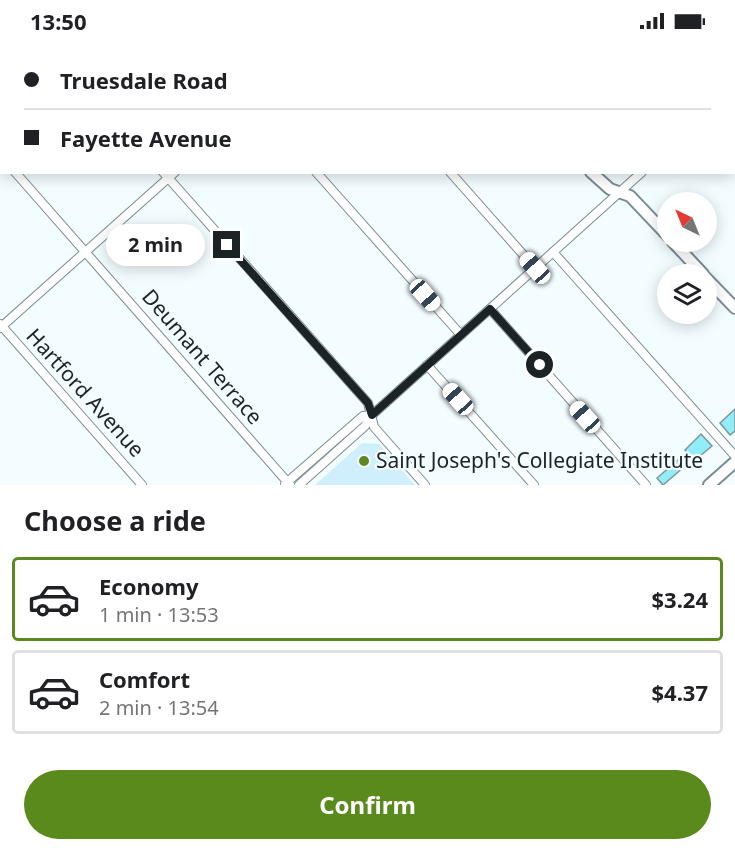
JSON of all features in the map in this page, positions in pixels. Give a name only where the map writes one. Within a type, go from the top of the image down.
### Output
[{"type":"street","name":"Deumant Terrace","points":[[17,174],[287,484]]},
{"type":"street","points":[[318,174],[461,335]]},
{"type":"street","points":[[452,174],[535,268]]},
{"type":"street","points":[[593,174],[610,189],[630,196],[657,224]]},
{"type":"street","points":[[299,485],[365,426],[372,415],[640,174]]},
{"type":"street","points":[[1,326],[166,176],[368,403],[374,428],[425,485]]},
{"type":"street","points":[[553,252],[735,456]]},
{"type":"street","points":[[682,252],[694,264]]},
{"type":"street","points":[[717,289],[735,308]]},
{"type":"street","points":[[490,309],[646,485]]},
{"type":"street","name":"Hartford Avenue","points":[[1,326],[142,485]]},
{"type":"street","points":[[427,365],[534,485]]},
{"type":"street","points":[[287,484],[363,416],[372,415]]},
{"type":"street","points":[[709,485],[735,462]]},
{"type":"shaded area","name":"Saint Joseph's Collegiate Institute","points":[[362,443],[379,444],[415,485],[315,485]]},
{"type":"building","points":[[735,409],[735,431],[730,435],[720,423]]},
{"type":"building","points":[[701,434],[712,446],[694,461],[685,450]]},
{"type":"building","points":[[678,460],[684,467],[663,485],[657,478]]},
{"type":"place","name":"Saint Joseph's Collegiate Institute","points":[[364,461]]},
{"type":"route","points":[[227,245],[368,403],[372,415],[490,309],[540,365]]}]
